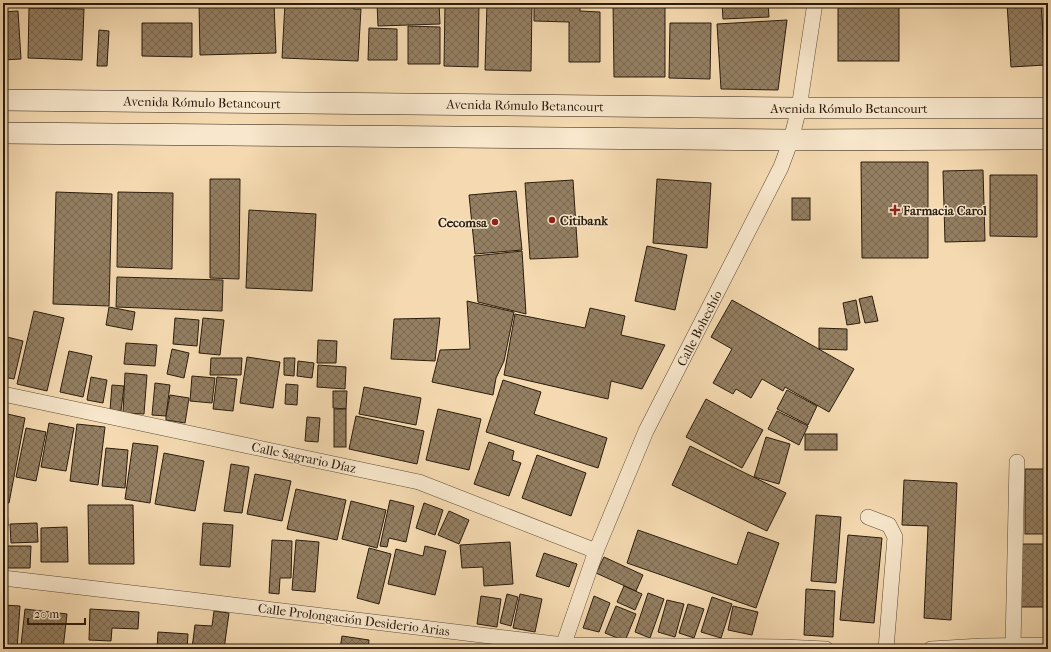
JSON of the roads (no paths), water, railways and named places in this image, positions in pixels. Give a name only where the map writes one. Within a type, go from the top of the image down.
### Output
[{"type":"main road","name":"Avenida Rómulo Betancourt","points":[[3,100],[799,108],[1048,108]]},
{"type":"main road","points":[[3,133],[791,140],[1048,139]]},
{"type":"street","name":"Calle Bohechío","points":[[563,647],[596,551],[646,431],[781,167],[791,140],[799,108],[814,3]]},
{"type":"street","name":"Calle Sagrario Díaz","points":[[3,394],[419,482],[596,551]]},
{"type":"street","points":[[1013,646],[1017,462]]},
{"type":"street","points":[[868,517],[889,525],[895,537],[886,649]]},
{"type":"street","name":"Calle Prolongación Desiderio Arias","points":[[3,578],[192,600],[563,647],[783,647],[826,649]]},
{"type":"street","points":[[931,649],[982,646],[1048,645]]},
{"type":"place","name":"Farmacia Carol","points":[[895,210]]},
{"type":"place","name":"Citibank","points":[[552,220]]},
{"type":"place","name":"Cecomsa","points":[[495,222]]}]
